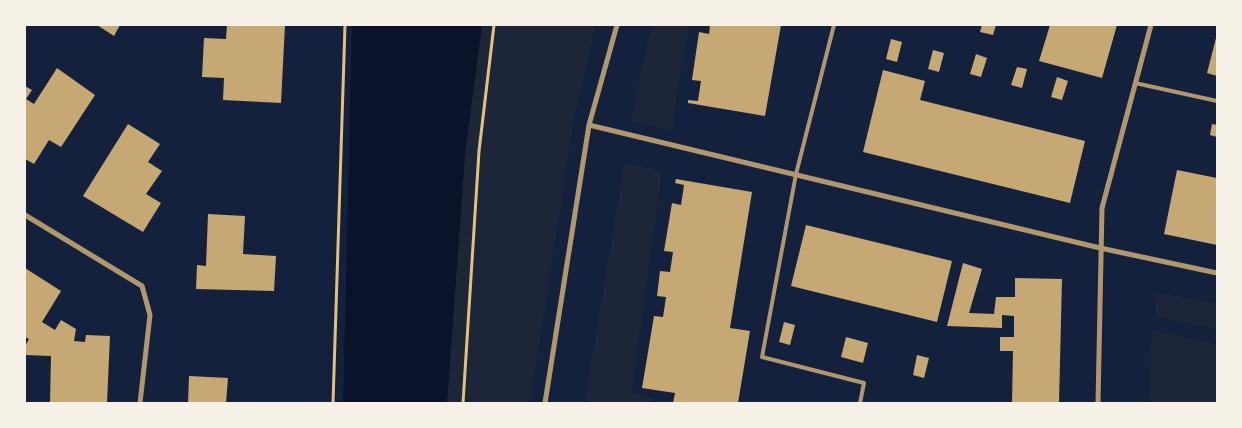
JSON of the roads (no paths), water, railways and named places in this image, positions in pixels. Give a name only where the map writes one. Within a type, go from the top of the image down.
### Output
[{"type":"street","points":[[545,403],[589,125],[617,25]]},
{"type":"street","points":[[1098,403],[1102,208],[1151,25]]},
{"type":"street","points":[[589,125],[1100,248],[1217,273]]},
{"type":"street","points":[[25,215],[142,286],[150,315],[140,403]]},
{"type":"lane","points":[[834,25],[796,174],[762,357],[864,382],[860,403]]},
{"type":"lane","points":[[1136,83],[1217,101]]}]
